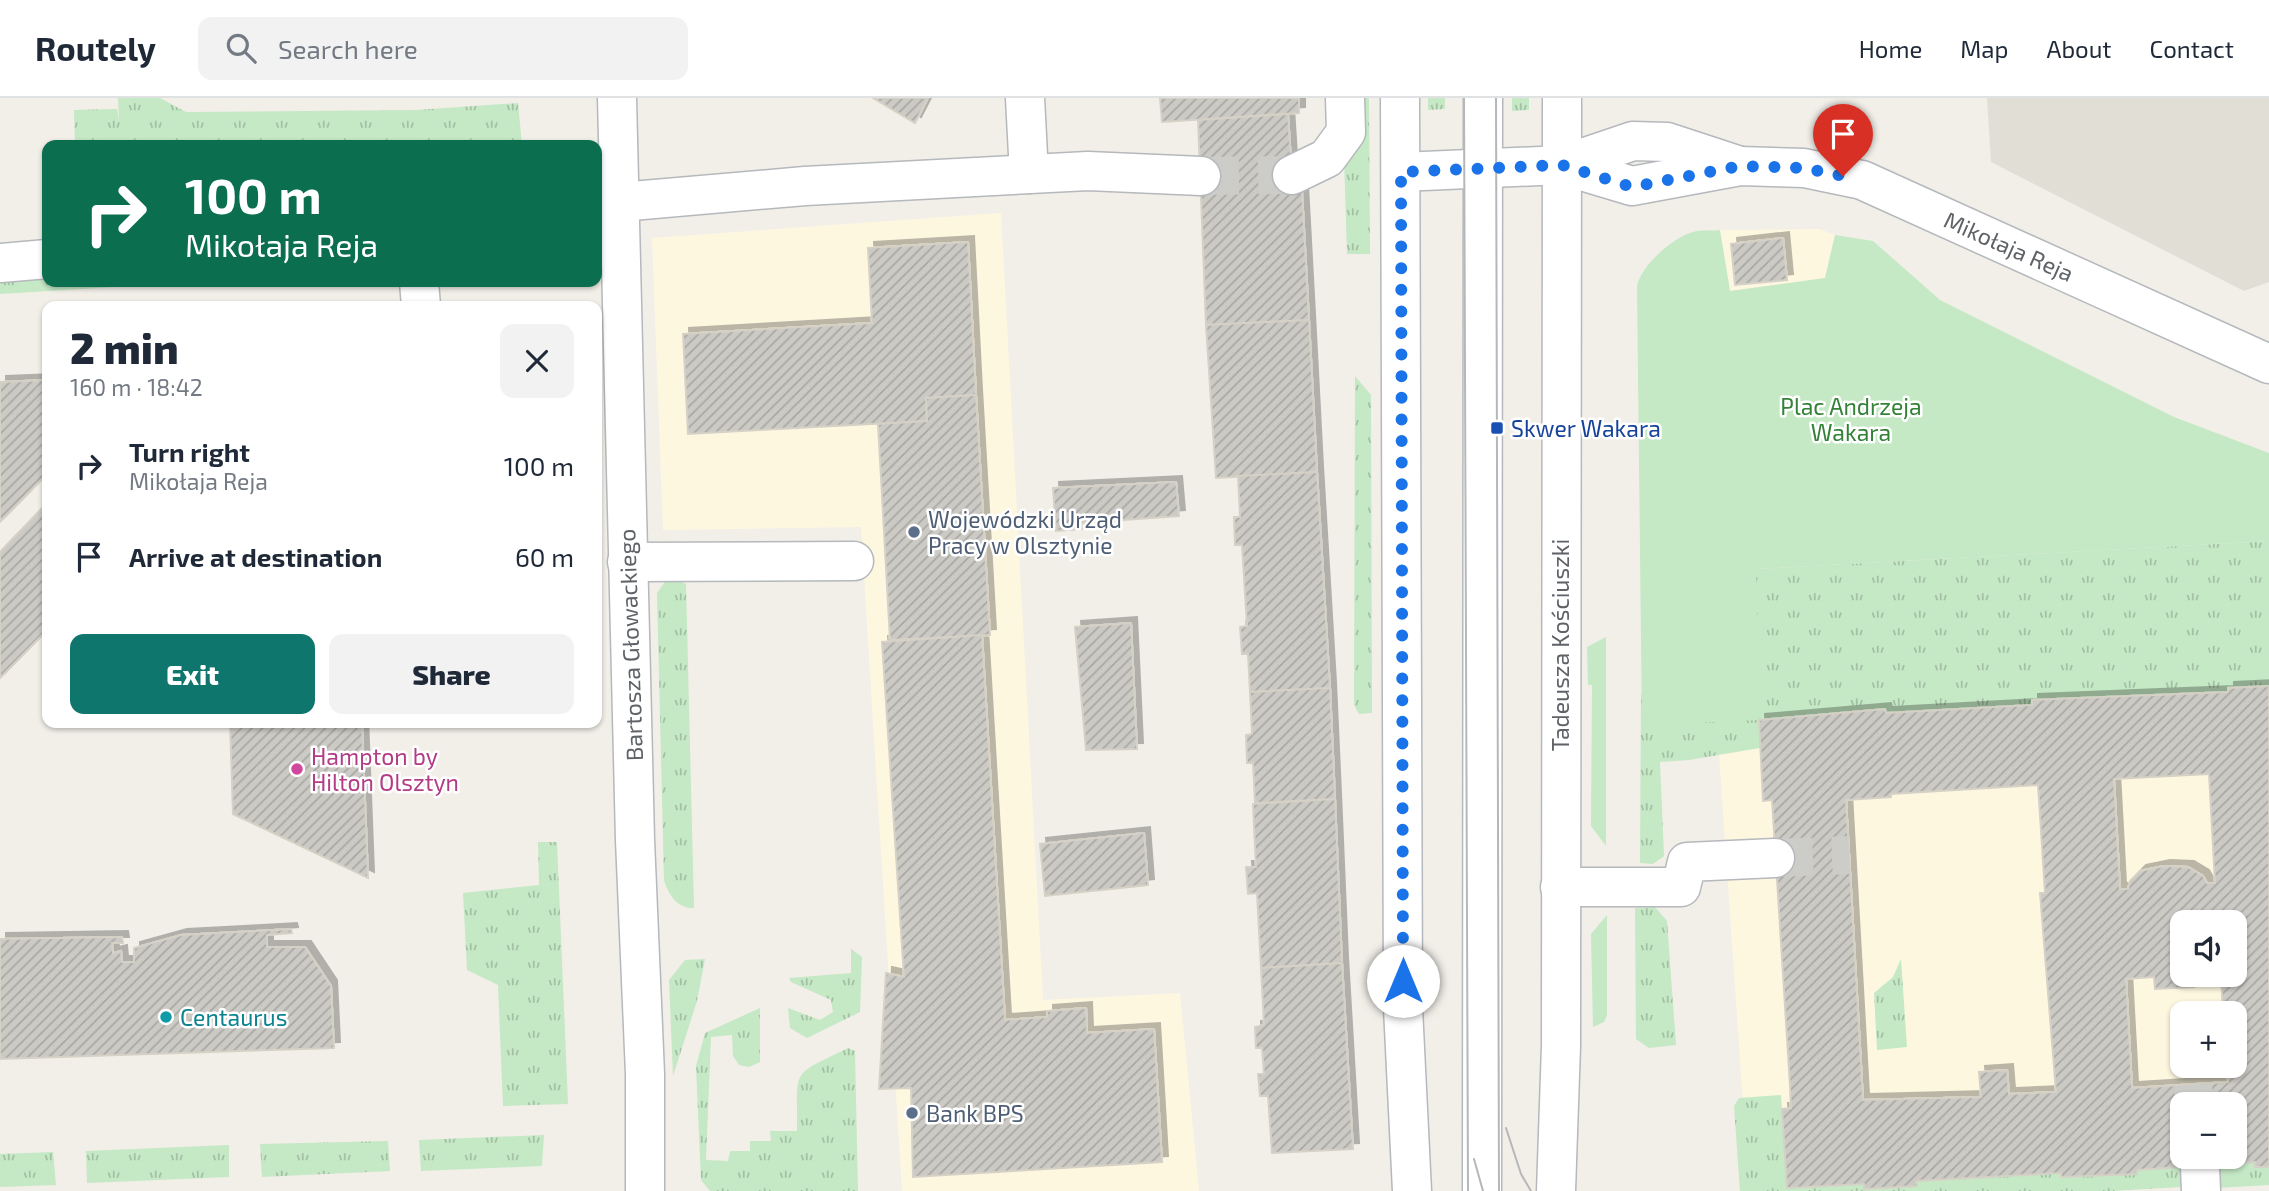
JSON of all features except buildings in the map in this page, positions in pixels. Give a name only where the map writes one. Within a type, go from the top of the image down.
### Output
[{"type":"street","name":"Bartosza Głowackiego","points":[[617,98],[607,203],[627,562],[643,995],[645,1191]]},
{"type":"street","points":[[1025,98],[1029,174]]},
{"type":"street","points":[[1292,175],[1327,158],[1346,132],[1345,98]]},
{"type":"street","points":[[1400,98],[1403,1008],[1412,1191]]},
{"type":"street","points":[[1482,1191],[1480,284],[1484,168],[1483,98]]},
{"type":"street","name":"Tadeusza Kościuszki","points":[[1556,1191],[1561,1046],[1562,98]]},
{"type":"street","name":"Mikołaja Reja","points":[[1401,172],[1562,165],[1632,187],[1740,166],[1804,168],[1862,180],[2269,364]]},
{"type":"street","points":[[607,203],[805,186],[1088,171],[1201,176]]},
{"type":"street","points":[[0,263],[42,260]]},
{"type":"street","points":[[627,562],[854,561]]},
{"type":"street","points":[[1560,887],[1681,887],[1687,862],[1775,858]]},
{"type":"shaded area","points":[[1987,98],[2269,98],[2269,282],[2244,291],[1991,162]]},
{"type":"shaded area","points":[[1001,213],[1043,1000],[1180,993],[1199,1191],[902,1191],[861,527],[663,530],[652,238]]},
{"type":"shaded area","points":[[1820,229],[1835,235],[1825,278],[1730,291],[1720,230]]},
{"type":"shaded area","points":[[2269,660],[2269,1172],[1749,1191],[1715,695]]},
{"type":"green space","points":[[118,98],[160,98],[186,112],[417,110],[518,103],[522,140],[75,140],[74,110],[117,109],[119,120]]},
{"type":"green space","points":[[1361,98],[1369,98],[1370,254],[1347,254],[1344,158]]},
{"type":"green space","points":[[1428,98],[1445,98],[1445,109],[1428,110]]},
{"type":"green space","points":[[1512,98],[1529,98],[1529,110],[1512,111]]},
{"type":"green space","name":"Plac Andrzeja Wakara","points":[[1720,230],[1730,291],[1825,278],[1835,235],[1873,241],[1940,300],[2174,417],[2269,453],[2269,541],[1756,569],[1759,720],[1642,725],[1637,286],[1652,260],[1670,244],[1697,231]]},
{"type":"green space","points":[[42,277],[42,287],[114,287],[0,294],[0,280]]},
{"type":"green space","points":[[1355,376],[1371,395],[1372,713],[1359,714],[1354,705]]},
{"type":"green space","points":[[2269,541],[2269,686],[2228,688],[2228,692],[2032,700],[2032,705],[1886,713],[1885,709],[1759,720],[1760,748],[1660,762],[1664,856],[1653,864],[1640,863],[1641,695],[1756,569]]},
{"type":"green space","points":[[669,576],[686,584],[694,908],[683,906],[674,900],[664,880],[657,593]]},
{"type":"green space","points":[[1606,637],[1606,846],[1591,826],[1592,685],[1588,685],[1587,647]]},
{"type":"green space","points":[[538,842],[557,842],[568,1104],[503,1106],[498,985],[467,970],[463,893],[539,885]]},
{"type":"green space","points":[[1655,907],[1667,921],[1676,1045],[1649,1048],[1636,1039],[1635,908]]},
{"type":"green space","points":[[1607,915],[1607,1015],[1604,1022],[1593,1027],[1591,934]]},
{"type":"green space","points":[[851,949],[862,957],[860,1012],[807,1038],[790,1028],[788,1008],[820,1020],[833,1012],[831,1000],[791,982],[789,978],[851,973]]},
{"type":"green space","points":[[705,959],[697,1001],[673,1076],[669,980],[685,960]]},
{"type":"green space","points":[[1901,959],[1907,1047],[1877,1050],[1874,993],[1893,977]]},
{"type":"green space","points":[[760,1008],[760,1062],[749,1067],[739,1065],[733,1056],[732,1035],[711,1037],[706,1160],[728,1161],[730,1151],[750,1151],[750,1141],[771,1141],[770,1131],[797,1131],[797,1095],[801,1076],[815,1064],[848,1048],[855,1051],[858,1191],[710,1191],[701,1180],[696,1066],[705,1033]]},
{"type":"green space","points":[[1781,1095],[1787,1188],[1864,1184],[1864,1188],[1916,1181],[2061,1173],[2062,1177],[2136,1174],[2137,1170],[2170,1167],[2185,1169],[2187,1179],[2180,1187],[2112,1191],[1740,1191],[1734,1106],[1739,1098]]},
{"type":"green space","points":[[544,1135],[542,1166],[421,1171],[419,1140]]},
{"type":"green space","points":[[388,1141],[390,1171],[262,1177],[260,1144]]},
{"type":"green space","points":[[229,1145],[229,1177],[87,1183],[86,1151]]},
{"type":"green space","points":[[53,1152],[56,1185],[0,1187],[0,1154]]},
{"type":"green space","points":[[2255,1162],[2255,1167],[2269,1167],[2269,1185],[2217,1188],[2212,1169],[2247,1169],[2247,1163]]},
{"type":"tunnel","points":[[1201,176],[1292,175]]},
{"type":"tunnel","points":[[1775,858],[1849,855]]},
{"type":"tunnel","points":[[2193,1085],[2193,1092]]},
{"type":"tram line","points":[[1464,98],[1468,1191]]},
{"type":"tram line","points":[[1496,98],[1499,1191]]},
{"type":"tram line","points":[[1506,1128],[1521,1174],[1531,1191]]},
{"type":"tram line","points":[[1474,1159],[1483,1191]]},
{"type":"place","name":"Skwer Wakara","points":[[1497,428]]},
{"type":"place","name":"Wojewódzki Urząd Pracy w Olsztynie","points":[[914,532]]},
{"type":"place","name":"Hampton by Hilton Olsztyn","points":[[297,769]]},
{"type":"place","name":"Centaurus","points":[[166,1017]]},
{"type":"place","name":"Bank BPS","points":[[912,1113]]},
{"type":"route","points":[[1403,981],[1401,172],[1562,165],[1632,187],[1740,166],[1804,168],[1843,176]]}]
